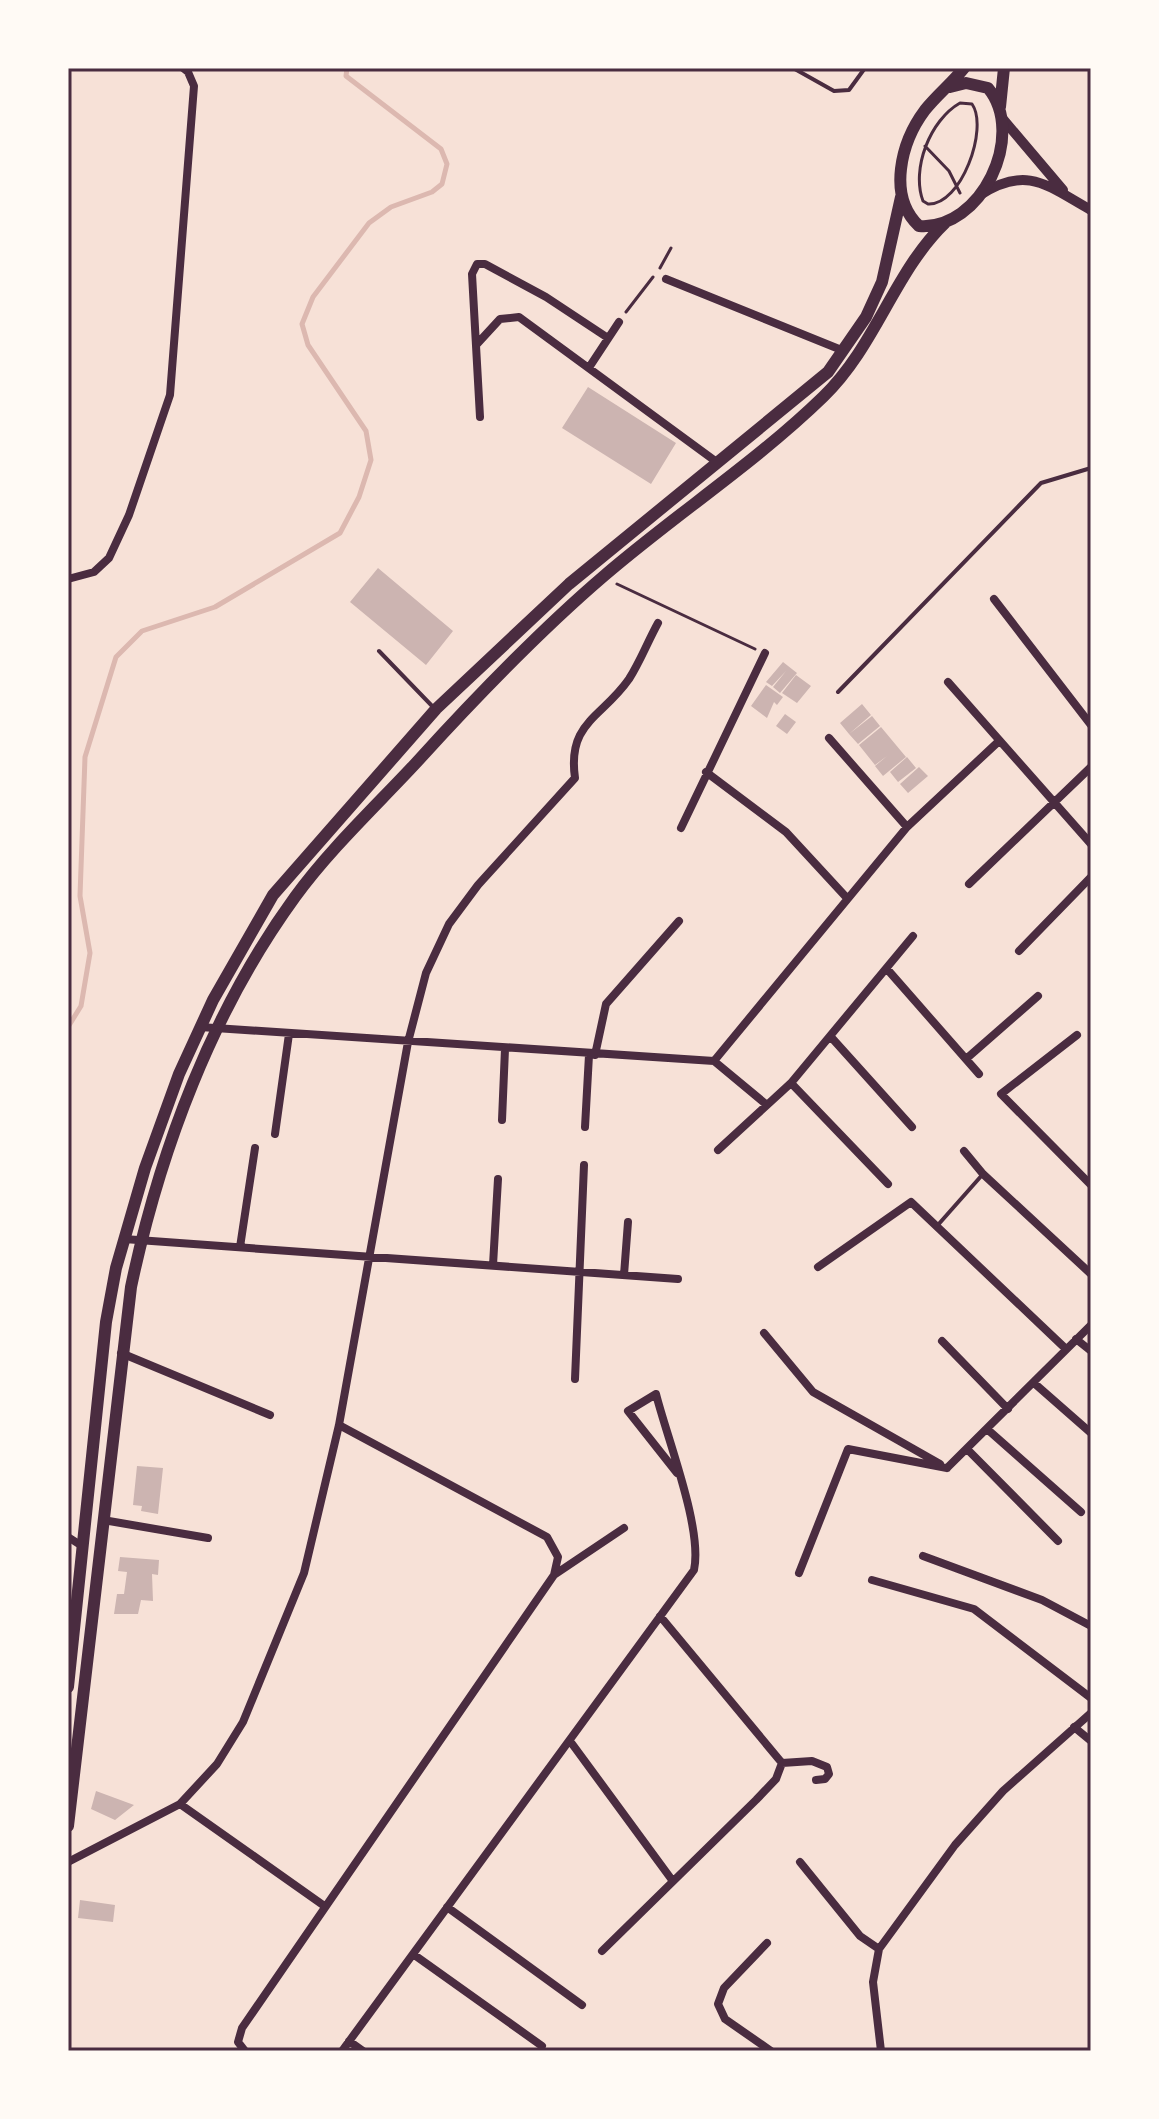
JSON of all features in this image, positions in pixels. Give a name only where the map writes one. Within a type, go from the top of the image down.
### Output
[{"type":"main road","points":[[68,1687],[106,1322],[124,1239],[145,1168],[200,1027],[273,895],[436,709],[569,584],[818,382],[845,351],[866,317],[886,271],[901,197],[901,171],[910,137],[926,110],[964,68]]},
{"type":"main road","points":[[68,1826],[121,1353],[141,1239],[187,1096],[218,1029],[270,935],[306,883],[478,696],[603,577],[822,399],[866,344],[917,253],[945,223],[975,200],[993,175],[1002,138],[1004,68]]},
{"type":"main road","points":[[950,87],[982,85],[994,96],[1001,114]]},
{"type":"main road","points":[[901,197],[908,216],[919,226],[945,223]]},
{"type":"street","points":[[72,579],[94,572],[109,558],[129,515],[170,395],[194,86],[186,70]]},
{"type":"street","points":[[1001,114],[1064,192]]},
{"type":"street","points":[[975,200],[1007,182],[1025,179],[1064,192],[1089,205]]},
{"type":"street","points":[[480,417],[472,274],[477,264],[485,264],[546,297],[608,338]]},
{"type":"street","points":[[666,279],[845,351]]},
{"type":"street","points":[[477,344],[500,319],[516,316],[590,366],[718,463]]},
{"type":"street","points":[[590,366],[619,322]]},
{"type":"street","points":[[994,599],[1091,725]]},
{"type":"street","points":[[68,1862],[180,1804],[217,1764],[243,1722],[304,1573],[339,1425],[408,1042],[426,973],[449,924],[478,885],[575,778],[575,741],[628,680],[658,623]]},
{"type":"street","points":[[681,828],[765,653]]},
{"type":"street","points":[[948,682],[1091,844]]},
{"type":"street","points":[[829,738],[907,827]]},
{"type":"street","points":[[714,1061],[846,897],[907,827],[998,742]]},
{"type":"street","points":[[969,884],[1091,767]]},
{"type":"street","points":[[706,772],[786,832],[846,897]]},
{"type":"street","points":[[1019,951],[1091,877]]},
{"type":"street","points":[[585,1127],[592,1055],[606,1004],[679,921]]},
{"type":"street","points":[[718,1150],[791,1083],[913,936]]},
{"type":"street","points":[[887,969],[979,1074]]},
{"type":"street","points":[[966,1059],[1038,996]]},
{"type":"street","points":[[200,1027],[714,1061],[767,1105]]},
{"type":"street","points":[[275,1134],[289,1034]]},
{"type":"street","points":[[1077,1035],[1001,1094],[1091,1185]]},
{"type":"street","points":[[831,1037],[912,1127]]},
{"type":"street","points":[[502,1120],[505,1049]]},
{"type":"street","points":[[791,1083],[888,1184]]},
{"type":"street","points":[[240,1247],[255,1148]]},
{"type":"street","points":[[964,1151],[983,1174],[1091,1274]]},
{"type":"street","points":[[575,1379],[584,1165]]},
{"type":"street","points":[[493,1265],[498,1179]]},
{"type":"street","points":[[818,1267],[911,1202],[1066,1349]]},
{"type":"street","points":[[624,1275],[628,1222]]},
{"type":"street","points":[[124,1239],[678,1279]]},
{"type":"street","points":[[947,1468],[1091,1325]]},
{"type":"street","points":[[764,1333],[813,1392],[947,1468]]},
{"type":"street","points":[[1076,1339],[1091,1351]]},
{"type":"street","points":[[942,1341],[1008,1409]]},
{"type":"street","points":[[121,1353],[270,1415]]},
{"type":"street","points":[[1034,1383],[1091,1433]]},
{"type":"street","points":[[342,2051],[694,1570],[697,1556],[685,1495],[656,1394],[628,1411],[677,1473]]},
{"type":"street","points":[[339,1425],[547,1537],[558,1557],[554,1575]]},
{"type":"street","points":[[987,1429],[1081,1512]]},
{"type":"street","points":[[799,1573],[848,1449],[947,1468]]},
{"type":"street","points":[[967,1449],[1058,1541]]},
{"type":"street","points":[[103,1520],[208,1538]]},
{"type":"street","points":[[245,2051],[238,2042],[242,2028],[323,1905],[554,1575],[624,1528]]},
{"type":"street","points":[[68,1537],[82,1546]]},
{"type":"street","points":[[923,1556],[1042,1600],[1091,1626]]},
{"type":"street","points":[[872,1580],[974,1609],[1091,1698]]},
{"type":"street","points":[[660,1616],[782,1763]]},
{"type":"street","points":[[881,2051],[873,1982],[879,1949],[955,1845],[1003,1791],[1091,1713]]},
{"type":"street","points":[[1074,1727],[1091,1741]]},
{"type":"street","points":[[570,1741],[672,1880]]},
{"type":"street","points":[[782,1763],[812,1761],[827,1767],[829,1774],[825,1779],[816,1780]]},
{"type":"street","points":[[602,1951],[776,1779],[782,1763]]},
{"type":"street","points":[[180,1804],[323,1905]]},
{"type":"street","points":[[800,1862],[860,1936],[879,1949]]},
{"type":"street","points":[[447,1907],[582,2005]]},
{"type":"street","points":[[767,1943],[724,1988],[718,2004],[725,2019],[771,2051]]},
{"type":"street","points":[[413,1954],[542,2046]]},
{"type":"street","points":[[349,2041],[363,2051]]},
{"type":"lane","points":[[793,68],[834,91],[849,90],[865,68]]},
{"type":"lane","points":[[838,692],[1041,483],[1091,468]]},
{"type":"lane","points":[[379,651],[436,709]]},
{"type":"lane","points":[[937,1226],[983,1174]]},
{"type":"path","points":[[960,103],[974,106],[976,140],[955,189],[935,205],[923,201],[920,170],[926,147],[948,111],[960,103]]},
{"type":"path","points":[[910,137],[926,147],[949,171],[955,189],[975,200]]},
{"type":"path","points":[[619,322],[671,248]]},
{"type":"path","points":[[603,577],[765,653]]},
{"type":"building","points":[[588,387],[676,443],[651,484],[562,428]]},
{"type":"building","points":[[378,568],[453,631],[426,665],[350,602]]},
{"type":"building","points":[[783,662],[797,673],[780,693],[773,687],[786,671],[772,686],[766,682]]},
{"type":"building","points":[[796,675],[811,686],[797,703],[782,693]]},
{"type":"building","points":[[766,685],[783,697],[777,705],[774,702],[767,718],[751,706]]},
{"type":"building","points":[[862,704],[871,715],[849,734],[840,723]]},
{"type":"building","points":[[785,714],[796,722],[787,734],[776,726]]},
{"type":"building","points":[[872,716],[880,726],[858,744],[849,734]]},
{"type":"building","points":[[881,727],[906,757],[883,776],[875,766],[887,756],[875,765],[859,745]]},
{"type":"building","points":[[907,757],[916,768],[898,782],[890,772]]},
{"type":"building","points":[[919,767],[928,776],[908,793],[900,784]]},
{"type":"building","points":[[137,1466],[163,1468],[158,1514],[141,1511],[142,1506],[133,1505]]},
{"type":"building","points":[[120,1557],[159,1560],[158,1575],[152,1574],[153,1601],[141,1600],[138,1614],[114,1614],[117,1594],[124,1594],[127,1572],[118,1571]]},
{"type":"building","points":[[96,1791],[134,1805],[115,1820],[91,1809]]},
{"type":"building","points":[[80,1900],[115,1905],[113,1922],[78,1918]]},
{"type":"waterway","points":[[68,1027],[81,1006],[90,953],[80,896],[85,757],[116,657],[142,631],[215,607],[340,533],[359,497],[371,460],[366,431],[308,345],[302,324],[313,297],[369,223],[391,207],[432,192],[442,184],[447,164],[441,149],[346,76],[347,68]]}]
